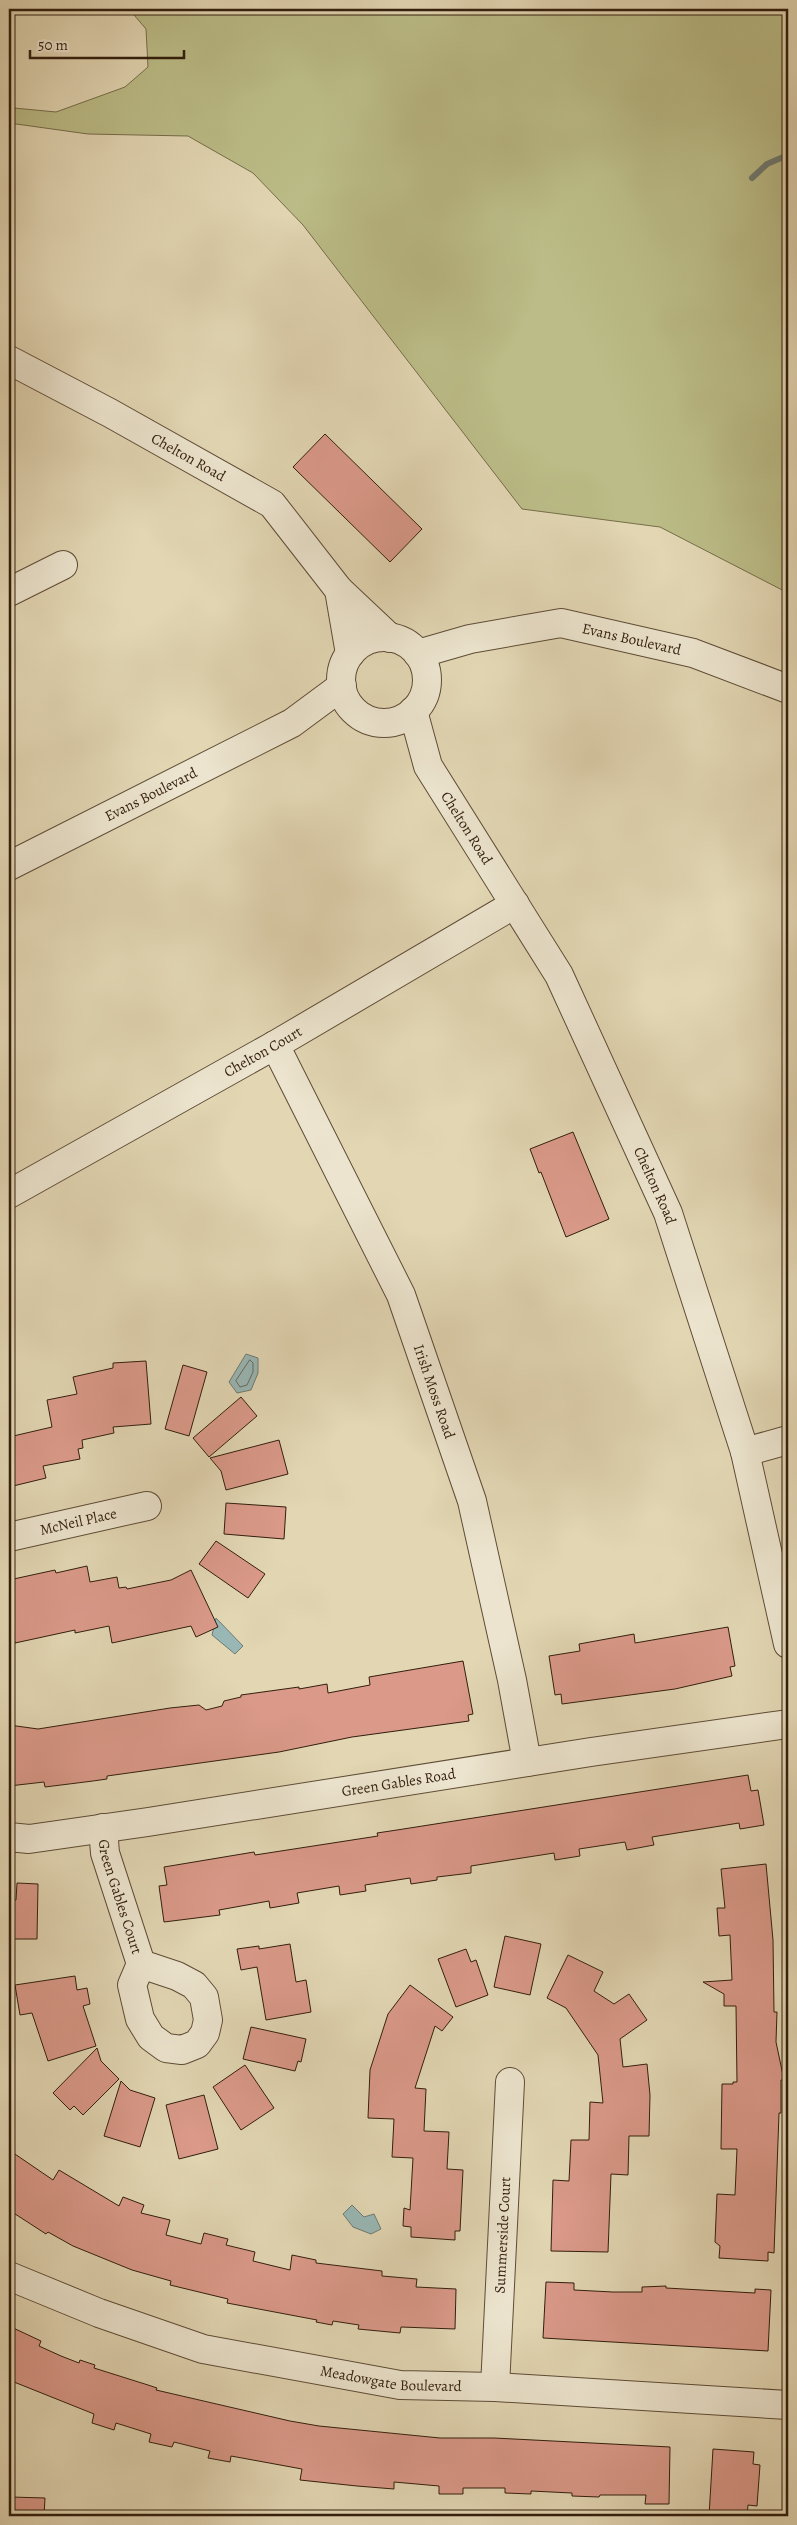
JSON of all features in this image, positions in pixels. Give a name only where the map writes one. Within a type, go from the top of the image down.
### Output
[{"type":"street","name":"Chelton Road","points":[[9,360],[110,413],[272,504],[339,590],[390,638]]},
{"type":"street","points":[[9,592],[63,564]]},
{"type":"street","name":"Chelton Road","points":[[339,590],[350,654]]},
{"type":"street","name":"Evans Boulevard","points":[[418,654],[470,639],[560,623],[693,653],[788,689]]},
{"type":"street","points":[[390,638],[410,646],[418,654],[427,674],[427,686],[424,696],[413,711],[401,720],[379,722],[363,717],[346,696],[343,669],[350,654],[368,641],[390,638]]},
{"type":"street","points":[[427,686],[470,639]]},
{"type":"street","name":"Evans Boulevard","points":[[9,866],[346,696]]},
{"type":"street","name":"Chelton Road","points":[[413,711],[428,766]]},
{"type":"street","name":"Chelton Road","points":[[379,722],[428,766],[559,975],[668,1213],[745,1452],[788,1644]]},
{"type":"street","name":"Chelton Court","points":[[9,1194],[275,1044],[514,904]]},
{"type":"street","name":"Irish Moss Road","points":[[275,1044],[401,1295],[472,1501],[512,1680],[527,1762]]},
{"type":"street","points":[[745,1452],[788,1440]]},
{"type":"street","name":"McNeil Place","points":[[9,1536],[147,1506]]},
{"type":"street","name":"Green Gables Road","points":[[9,1836],[29,1839],[527,1762],[788,1724]]},
{"type":"street","name":"Green Gables Court","points":[[103,1828],[105,1853],[141,1964]]},
{"type":"street","name":"Summerside Court","points":[[495,2387],[510,2082]]},
{"type":"street","name":"Meadowgate Boulevard","points":[[9,2276],[99,2313],[203,2349],[400,2385],[495,2387],[788,2405]]},
{"type":"green space","points":[[129,9],[788,9],[788,593],[660,527],[522,509],[303,225],[253,173],[188,136],[88,134],[9,123],[14,108],[56,112],[125,87],[148,67],[146,29]]},
{"type":"water","points":[[246,1354],[258,1358],[258,1373],[251,1390],[237,1393],[229,1382]]},
{"type":"water","points":[[216,1618],[243,1646],[235,1654],[212,1635]]},
{"type":"water","points":[[352,2205],[364,2217],[374,2214],[381,2229],[371,2234],[353,2227],[343,2214]]},
{"type":"building","points":[[325,434],[422,529],[390,562],[293,467]]},
{"type":"building","points":[[573,1132],[609,1219],[566,1237],[530,1149]]},
{"type":"building","points":[[146,1361],[151,1424],[113,1427],[114,1433],[82,1440],[83,1448],[78,1449],[80,1459],[43,1466],[46,1478],[9,1487],[9,1437],[52,1427],[47,1400],[77,1394],[73,1377],[113,1368],[113,1363]]},
{"type":"building","points":[[183,1365],[207,1372],[189,1436],[165,1429]]},
{"type":"building","points":[[241,1397],[257,1416],[209,1457],[193,1438]]},
{"type":"building","points":[[279,1440],[288,1474],[226,1490],[221,1471],[210,1458]]},
{"type":"building","points":[[226,1503],[286,1507],[284,1539],[224,1534]]},
{"type":"building","points":[[216,1541],[265,1574],[248,1598],[199,1564]]},
{"type":"building","points":[[87,1566],[90,1582],[117,1577],[119,1588],[126,1587],[127,1589],[171,1580],[191,1570],[218,1627],[196,1637],[191,1626],[112,1643],[109,1626],[75,1633],[75,1630],[15,1643],[9,1614],[9,1580],[55,1570],[56,1573]]},
{"type":"building","points":[[728,1627],[735,1666],[730,1667],[732,1676],[675,1689],[562,1704],[561,1694],[555,1695],[549,1656],[580,1651],[579,1644],[634,1634],[635,1643]]},
{"type":"building","points":[[463,1661],[473,1714],[468,1715],[469,1721],[352,1737],[279,1752],[107,1776],[107,1779],[93,1781],[45,1787],[44,1782],[9,1786],[9,1725],[38,1729],[170,1708],[199,1705],[206,1710],[222,1706],[224,1701],[241,1697],[241,1695],[327,1684],[328,1693],[370,1685],[369,1677]]},
{"type":"building","points":[[748,1775],[751,1791],[758,1790],[764,1825],[740,1829],[739,1823],[652,1837],[654,1845],[627,1850],[625,1842],[579,1849],[580,1856],[555,1860],[554,1853],[471,1866],[471,1873],[437,1877],[437,1880],[411,1884],[410,1878],[365,1885],[366,1891],[340,1895],[339,1886],[297,1893],[299,1903],[270,1908],[269,1901],[219,1910],[220,1915],[164,1922],[159,1886],[167,1885],[164,1867],[254,1852],[255,1855],[378,1836],[377,1833]]},
{"type":"building","points":[[766,1864],[773,1940],[774,2012],[777,2012],[776,2042],[784,2080],[781,2080],[781,2113],[779,2113],[774,2253],[768,2252],[768,2261],[719,2258],[720,2246],[715,2242],[717,2194],[735,2195],[737,2149],[721,2149],[722,2084],[737,2082],[736,2006],[724,2006],[724,1994],[703,1982],[732,1980],[730,1935],[719,1936],[717,1908],[725,1908],[721,1869]]},
{"type":"building","points":[[17,1883],[38,1884],[37,1939],[9,1939],[9,1900],[16,1900]]},
{"type":"building","points":[[505,1936],[541,1944],[530,1995],[494,1987]]},
{"type":"building","points":[[290,1944],[296,1982],[306,1980],[311,2012],[266,2020],[257,1967],[241,1970],[237,1949],[259,1946],[259,1949]]},
{"type":"building","points":[[466,1949],[471,1962],[476,1960],[488,1995],[456,2007],[438,1959]]},
{"type":"building","points":[[568,1955],[603,1972],[594,1991],[614,2004],[629,1994],[647,2020],[620,2039],[623,2067],[647,2064],[650,2095],[649,2136],[629,2136],[628,2175],[611,2174],[608,2252],[551,2251],[553,2180],[569,2181],[571,2140],[589,2140],[590,2102],[603,2103],[598,2055],[566,2008],[547,1998]]},
{"type":"building","points":[[75,1976],[77,1990],[87,1988],[90,2004],[83,2006],[96,2046],[48,2061],[32,2013],[20,2015],[15,1985]]},
{"type":"building","points":[[410,1985],[453,2017],[442,2031],[435,2026],[415,2088],[426,2089],[424,2131],[449,2132],[447,2169],[463,2170],[460,2231],[455,2231],[455,2240],[411,2237],[411,2227],[403,2226],[404,2208],[410,2210],[413,2158],[392,2157],[394,2119],[368,2118],[370,2070],[388,2014]]},
{"type":"building","points":[[251,2027],[306,2039],[301,2062],[298,2061],[295,2071],[243,2059]]},
{"type":"building","points":[[97,2048],[101,2061],[119,2079],[83,2115],[74,2106],[70,2110],[53,2093]]},
{"type":"building","points":[[245,2065],[274,2108],[241,2130],[213,2087]]},
{"type":"building","points":[[121,2081],[130,2090],[155,2098],[140,2147],[104,2136]]},
{"type":"building","points":[[204,2095],[218,2149],[179,2159],[166,2105]]},
{"type":"building","points":[[9,2150],[53,2180],[59,2170],[119,2206],[123,2197],[144,2205],[141,2213],[170,2220],[166,2235],[201,2244],[204,2233],[228,2239],[226,2245],[255,2252],[253,2261],[290,2270],[292,2255],[316,2260],[316,2263],[382,2271],[382,2276],[417,2279],[416,2287],[456,2289],[455,2329],[401,2327],[400,2333],[358,2329],[359,2325],[333,2321],[332,2325],[316,2322],[317,2320],[227,2303],[228,2299],[170,2285],[171,2281],[132,2270],[73,2246],[48,2232],[46,2234],[9,2210]]},
{"type":"building","points":[[546,2282],[574,2283],[574,2290],[613,2292],[642,2292],[642,2287],[666,2286],[666,2288],[755,2293],[755,2289],[771,2290],[768,2351],[543,2338]]},
{"type":"building","points":[[9,2326],[41,2341],[39,2346],[61,2356],[79,2363],[80,2360],[95,2365],[94,2368],[157,2388],[156,2390],[290,2421],[319,2426],[440,2438],[494,2438],[670,2447],[669,2504],[645,2504],[646,2495],[600,2495],[599,2497],[572,2496],[572,2493],[531,2491],[531,2494],[505,2493],[505,2488],[463,2488],[463,2494],[439,2494],[439,2486],[394,2482],[394,2489],[357,2486],[300,2480],[302,2469],[231,2456],[230,2462],[208,2458],[210,2451],[174,2442],[172,2447],[149,2442],[151,2434],[116,2423],[114,2430],[92,2423],[94,2414],[9,2380]]},
{"type":"building","points":[[713,2449],[754,2452],[753,2464],[760,2465],[757,2506],[748,2505],[747,2516],[709,2516]]},
{"type":"building","points":[[11,2497],[45,2498],[44,2516],[11,2516]]},
{"type":"waterway","points":[[752,178],[767,164],[788,155]]}]
